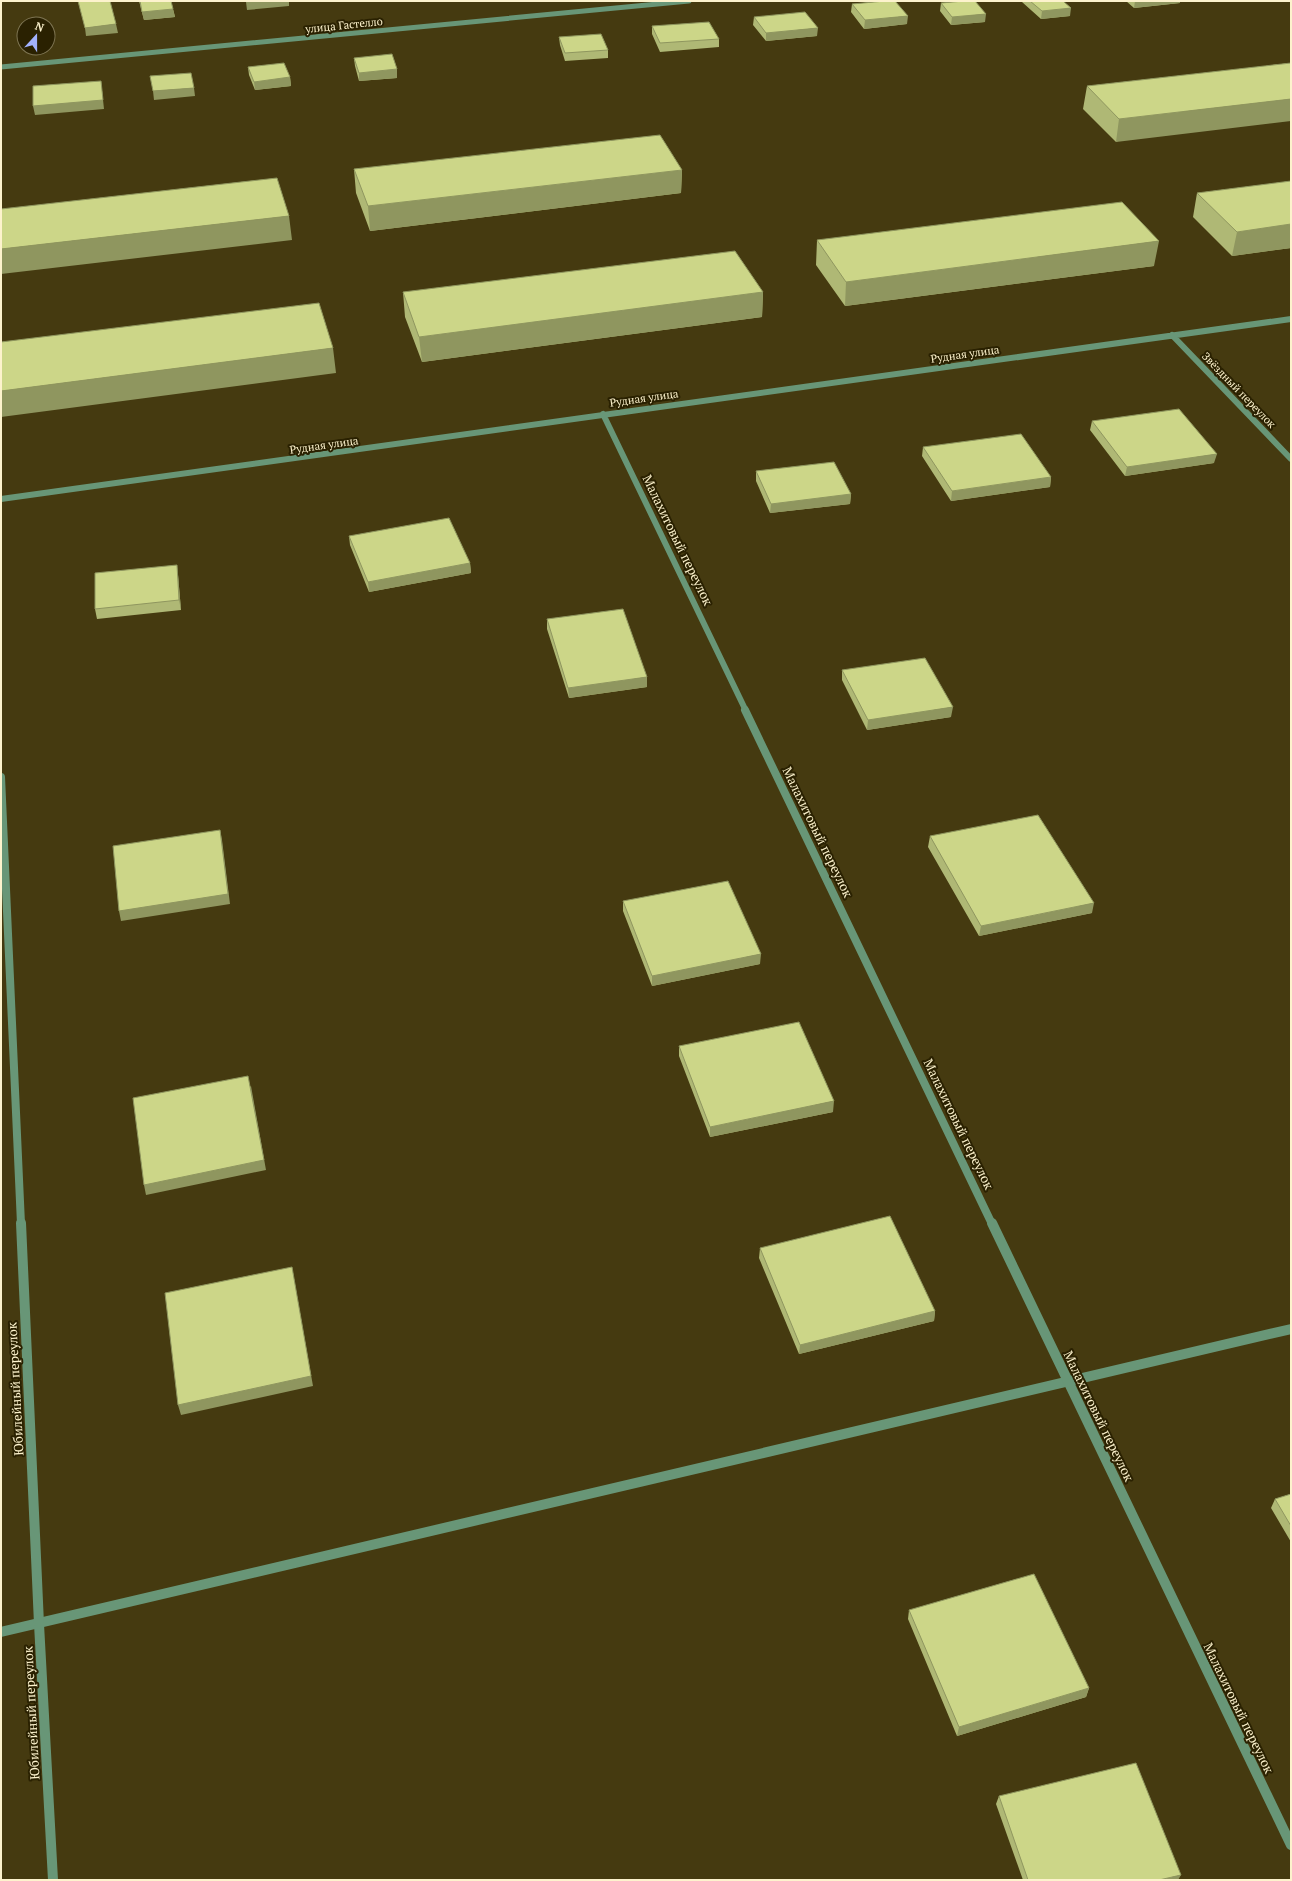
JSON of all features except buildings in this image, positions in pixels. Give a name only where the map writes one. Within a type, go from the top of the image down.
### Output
[{"type":"street","name":"улица Гастелло","points":[[1,67],[690,1]]},
{"type":"street","name":"Рудная улица","points":[[1,499],[393,446],[603,414],[1291,319]]},
{"type":"street","name":"Звёздный переулок","points":[[1172,335],[1291,459]]},
{"type":"street","name":"Малахитовый переулок","points":[[603,414],[1291,1846]]},
{"type":"street","name":"Юбилейный переулок","points":[[1,777],[52,1880]]},
{"type":"street","points":[[1,1632],[1068,1380],[1291,1329]]}]
